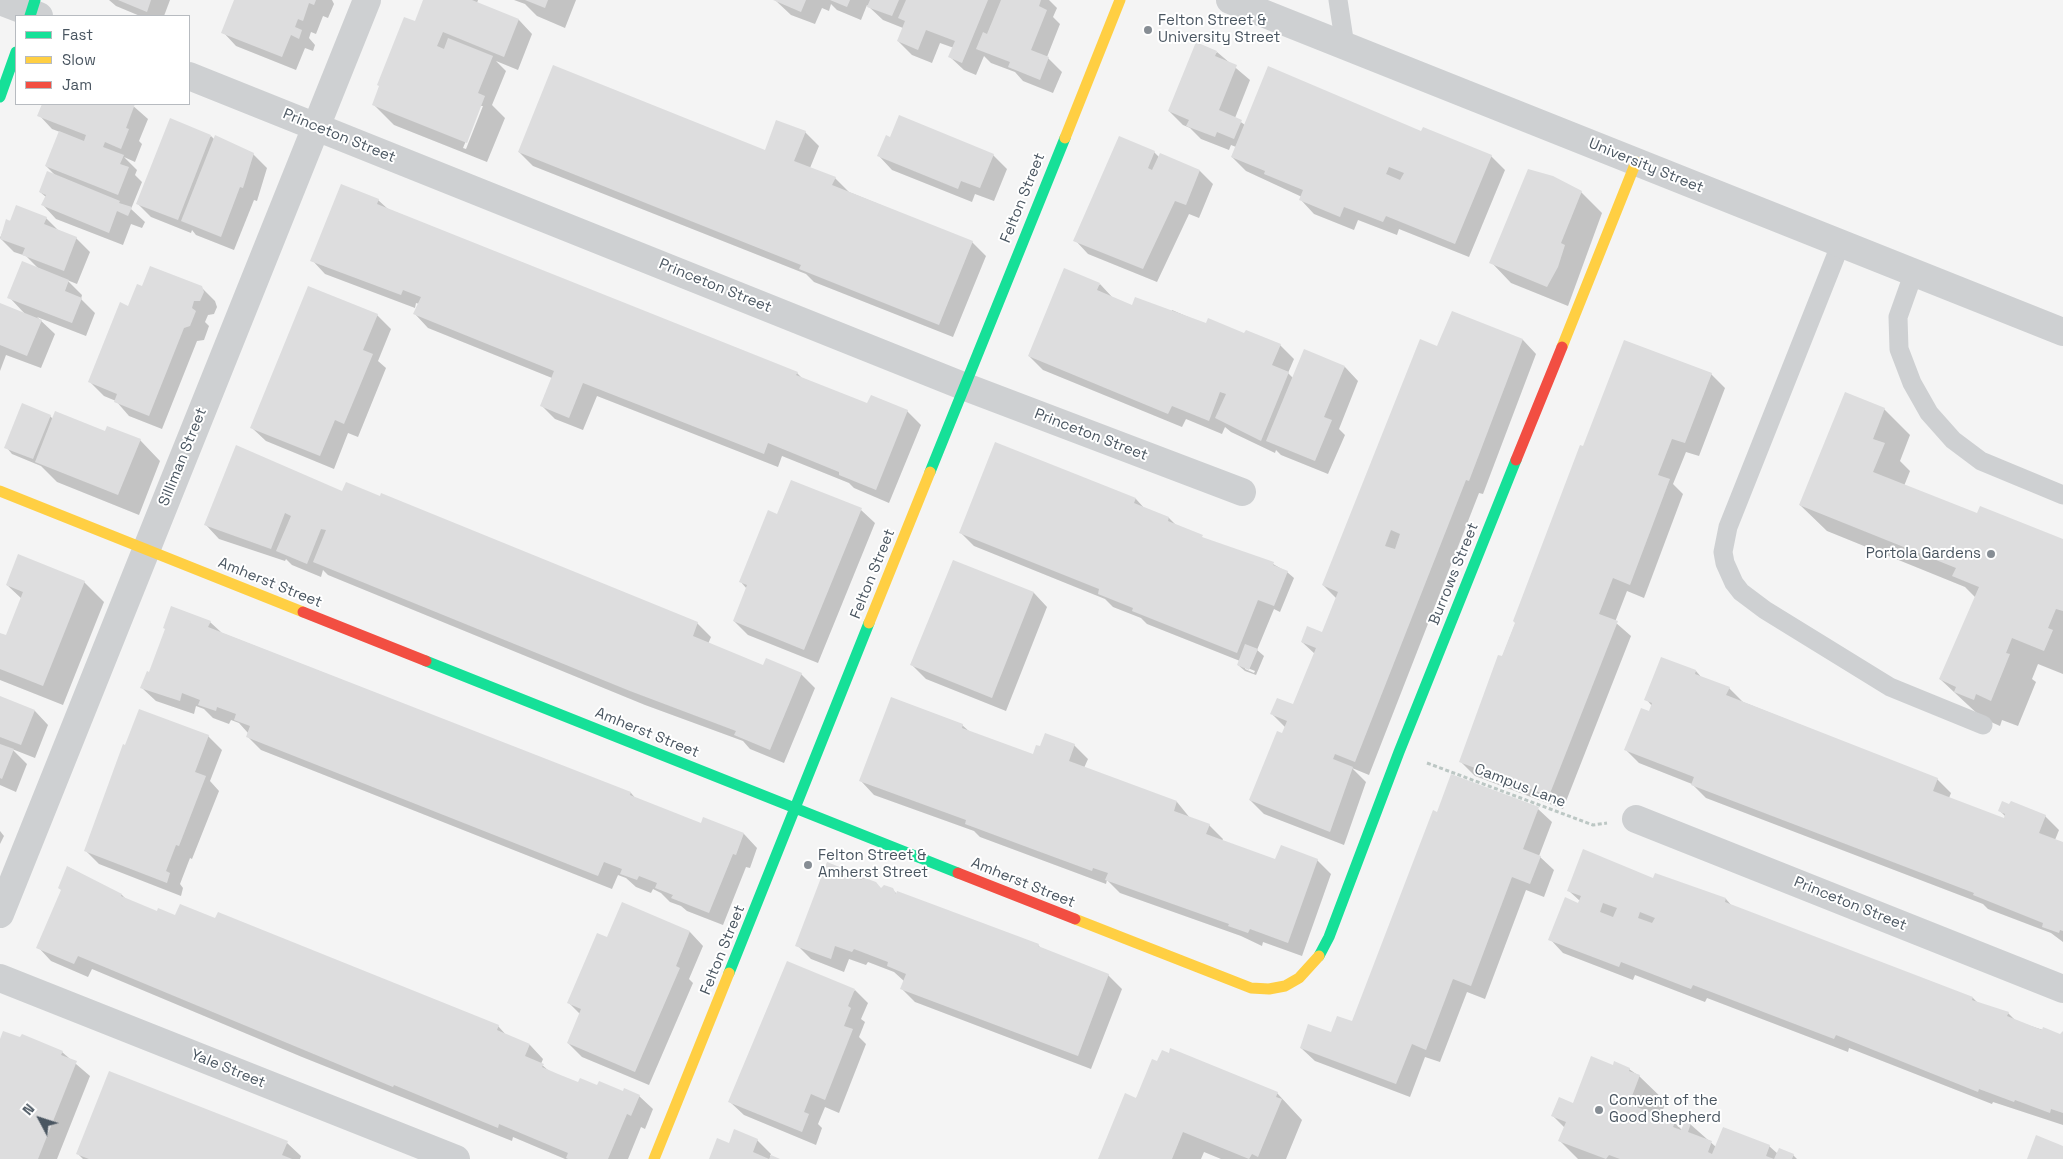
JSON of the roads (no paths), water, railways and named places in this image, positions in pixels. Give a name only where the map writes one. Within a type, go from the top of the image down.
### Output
[{"type":"street","name":"Silliman Street","points":[[0,914],[367,0]]},
{"type":"street","name":"Felton Street","points":[[654,1159],[796,809],[963,386],[1120,0]]},
{"type":"street","name":"University Street","points":[[1230,0],[2063,332]]},
{"type":"street","points":[[0,1],[34,11]]},
{"type":"street","points":[[0,97],[15,55]]},
{"type":"street","name":"Princeton Street","points":[[190,76],[963,386],[1242,492]]},
{"type":"street","name":"Burrows Street","points":[[1286,986],[1299,978],[1321,953],[1399,752],[1636,162]]},
{"type":"street","name":"Amherst Street","points":[[0,491],[1235,983],[1251,988],[1269,989],[1286,986]]},
{"type":"street","name":"Princeton Street","points":[[1636,819],[2063,989]]},
{"type":"street","name":"Yale Street","points":[[0,978],[456,1159]]},
{"type":"lane","points":[[1338,0],[1345,46]]},
{"type":"lane","points":[[1841,243],[1728,527],[1723,552],[1725,563],[1734,583],[1758,605],[1890,686],[1983,725]]},
{"type":"lane","points":[[1914,272],[1898,317],[1899,349],[1912,383],[1929,413],[1953,440],[1981,461],[2063,495]]},
{"type":"place","name":"Felton Street & University Street","points":[[1148,30]]},
{"type":"place","name":"Portola Gardens","points":[[1991,554]]},
{"type":"place","name":"Felton Street & Amherst Street","points":[[808,865]]},
{"type":"place","name":"Convent of the Good Shepherd","points":[[1599,1110]]}]
